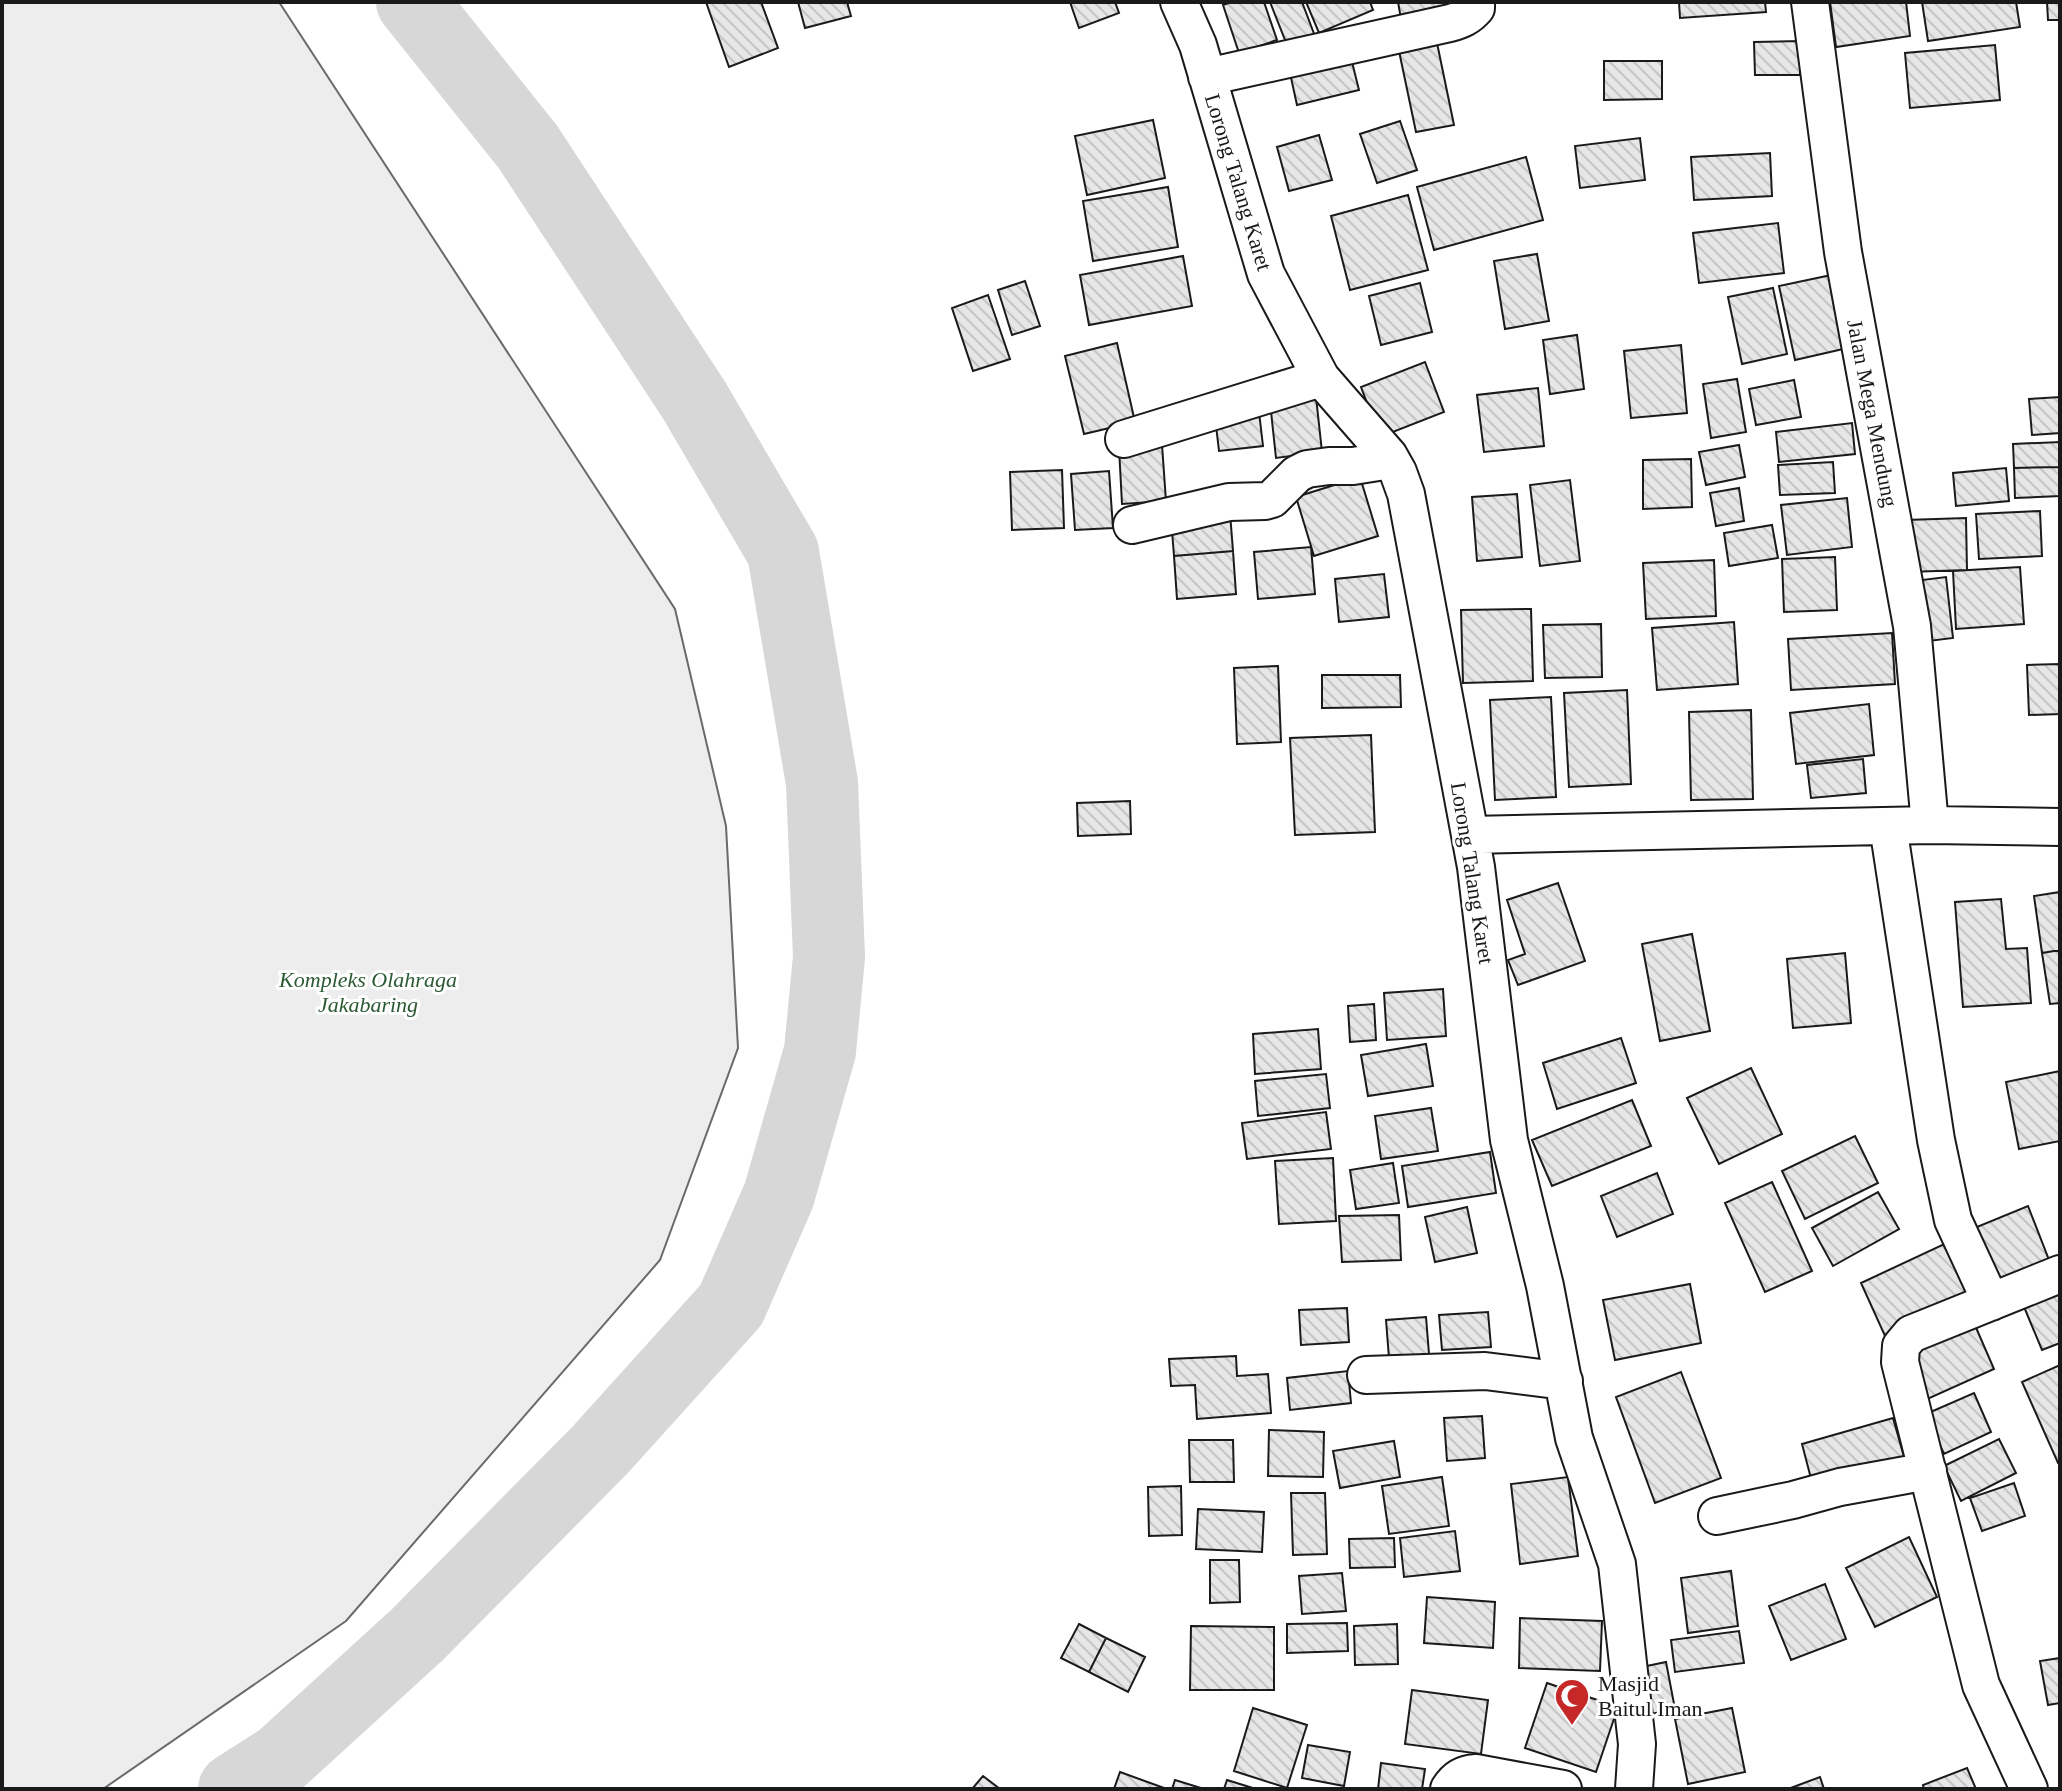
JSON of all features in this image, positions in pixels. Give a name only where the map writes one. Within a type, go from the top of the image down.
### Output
[{"type":"street","name":"Lorong Talang Karet","points":[[1179,2],[1198,45],[1266,274],[1321,378],[1391,460],[1406,494],[1476,867],[1509,1140],[1545,1286],[1574,1438],[1617,1564],[1637,1744],[1634,1789]]},
{"type":"street","points":[[1207,77],[1450,23],[1471,14],[1476,2]]},
{"type":"street","name":"Jalan Mega Mendung","points":[[1810,2],[1843,252],[1912,626],[1930,825]]},
{"type":"street","points":[[1124,439],[1321,378]]},
{"type":"street","points":[[1132,525],[1229,502],[1272,499],[1297,474],[1307,469],[1391,460]]},
{"type":"street","points":[[1470,835],[1930,825],[2060,827]]},
{"type":"street","points":[[1888,826],[1936,1140],[1953,1220],[1991,1302]]},
{"type":"street","points":[[2029,1789],[1981,1685],[1900,1362],[1901,1346],[1911,1334],[2060,1274]]},
{"type":"street","points":[[1366,1375],[1485,1371],[1564,1381]]},
{"type":"street","points":[[1717,1516],[1840,1487],[1928,1471]]},
{"type":"street","points":[[1449,1789],[1462,1775],[1476,1773],[1563,1789]]},
{"type":"green space","name":"Kompleks Olahraga Jakabaring","points":[[2,2],[279,2],[675,609],[726,826],[738,1048],[660,1260],[346,1621],[103,1789],[2,1789]]},
{"type":"building","points":[[706,2],[761,2],[778,48],[729,67]]},
{"type":"building","points":[[798,2],[847,2],[851,16],[805,28]]},
{"type":"building","points":[[1070,2],[1115,2],[1119,13],[1079,28]]},
{"type":"building","points":[[1264,2],[1277,40],[1239,53],[1223,5]]},
{"type":"building","points":[[1270,2],[1302,2],[1316,39],[1289,50]]},
{"type":"building","points":[[1306,2],[1370,2],[1373,10],[1319,33]]},
{"type":"building","points":[[1398,2],[1467,2],[1401,19]]},
{"type":"building","points":[[1679,2],[1765,2],[1766,12],[1680,18]]},
{"type":"building","points":[[1830,2],[1906,2],[1910,36],[1836,47]]},
{"type":"building","points":[[1922,2],[2016,2],[2020,27],[1928,41]]},
{"type":"building","points":[[2047,2],[2060,2],[2060,20],[2048,20]]},
{"type":"building","points":[[1800,41],[1800,75],[1755,75],[1754,42]]},
{"type":"building","points":[[1437,43],[1454,125],[1416,132],[1399,51]]},
{"type":"building","points":[[1995,45],[2000,100],[1910,108],[1905,53]]},
{"type":"building","points":[[1349,50],[1359,90],[1297,105],[1288,64]]},
{"type":"building","points":[[1604,61],[1662,61],[1662,99],[1604,100]]},
{"type":"building","points":[[1153,120],[1165,178],[1087,195],[1075,136]]},
{"type":"building","points":[[1400,121],[1417,170],[1377,183],[1360,134]]},
{"type":"building","points":[[1319,135],[1332,180],[1289,191],[1277,147]]},
{"type":"building","points":[[1640,138],[1645,180],[1580,188],[1575,146]]},
{"type":"building","points":[[1770,153],[1772,196],[1694,200],[1691,157]]},
{"type":"building","points":[[1526,157],[1543,220],[1434,250],[1417,187]]},
{"type":"building","points":[[1168,187],[1178,247],[1093,261],[1083,201]]},
{"type":"building","points":[[1408,195],[1428,270],[1350,290],[1331,216]]},
{"type":"building","points":[[1778,223],[1784,273],[1699,283],[1693,233]]},
{"type":"building","points":[[1537,254],[1549,321],[1505,329],[1494,261]]},
{"type":"building","points":[[1183,256],[1192,306],[1089,325],[1080,275]]},
{"type":"building","points":[[1836,274],[1852,347],[1795,360],[1779,286]]},
{"type":"building","points":[[1025,281],[1040,326],[1012,335],[998,290]]},
{"type":"building","points":[[1420,283],[1432,332],[1381,345],[1369,296]]},
{"type":"building","points":[[1773,288],[1787,354],[1742,364],[1728,297]]},
{"type":"building","points":[[988,295],[1010,359],[973,371],[952,308]]},
{"type":"building","points":[[1577,335],[1584,389],[1550,394],[1543,340]]},
{"type":"building","points":[[1117,343],[1135,422],[1084,434],[1065,356]]},
{"type":"building","points":[[1681,345],[1687,413],[1631,418],[1624,351]]},
{"type":"building","points":[[1425,362],[1444,412],[1380,437],[1361,387]]},
{"type":"building","points":[[1737,379],[1746,432],[1711,438],[1703,384]]},
{"type":"building","points":[[1794,380],[1801,417],[1756,425],[1749,389]]},
{"type":"building","points":[[1538,388],[1544,446],[1484,452],[1477,395]]},
{"type":"building","points":[[1316,397],[1322,452],[1276,458],[1270,402]]},
{"type":"building","points":[[2060,397],[2060,433],[2032,435],[2029,399]]},
{"type":"building","points":[[1259,412],[1263,446],[1219,451],[1215,417]]},
{"type":"building","points":[[1852,423],[1855,454],[1779,462],[1776,432]]},
{"type":"building","points":[[2060,442],[2060,467],[2014,468],[2013,444]]},
{"type":"building","points":[[1162,445],[1166,501],[1122,504],[1119,448]]},
{"type":"building","points":[[1739,445],[1745,477],[1706,485],[1699,452]]},
{"type":"building","points":[[1691,459],[1692,507],[1643,509],[1643,460]]},
{"type":"building","points":[[1833,462],[1835,493],[1780,495],[1778,465]]},
{"type":"building","points":[[2060,467],[2060,496],[2015,498],[2014,468]]},
{"type":"building","points":[[2006,468],[2009,501],[1956,506],[1953,473]]},
{"type":"building","points":[[1062,470],[1064,528],[1012,530],[1010,472]]},
{"type":"building","points":[[1109,471],[1113,528],[1075,530],[1071,474]]},
{"type":"building","points":[[1360,477],[1378,536],[1314,556],[1296,497]]},
{"type":"building","points":[[1570,480],[1580,561],[1540,566],[1530,485]]},
{"type":"building","points":[[1739,488],[1744,521],[1716,526],[1710,493]]},
{"type":"building","points":[[1517,494],[1522,557],[1477,561],[1472,497]]},
{"type":"building","points":[[1847,498],[1852,547],[1787,555],[1781,505]]},
{"type":"building","points":[[2040,511],[2042,556],[1979,559],[1976,514]]},
{"type":"building","points":[[1230,513],[1233,551],[1174,556],[1171,518]]},
{"type":"building","points":[[1966,518],[1967,570],[1907,572],[1906,520]]},
{"type":"building","points":[[1772,525],[1778,558],[1729,566],[1724,533]]},
{"type":"building","points":[[1311,547],[1315,594],[1258,599],[1254,552]]},
{"type":"building","points":[[1233,551],[1236,594],[1177,599],[1174,556]]},
{"type":"building","points":[[1835,557],[1837,610],[1784,612],[1782,559]]},
{"type":"building","points":[[1714,560],[1716,616],[1646,619],[1643,563]]},
{"type":"building","points":[[2020,567],[2024,624],[1956,629],[1953,571]]},
{"type":"building","points":[[1384,574],[1389,617],[1339,622],[1335,579]]},
{"type":"building","points":[[1946,577],[1953,638],[1921,642],[1914,581]]},
{"type":"building","points":[[1531,609],[1533,681],[1463,683],[1461,610]]},
{"type":"building","points":[[1734,622],[1738,684],[1657,690],[1652,628]]},
{"type":"building","points":[[1601,624],[1602,677],[1545,678],[1543,625]]},
{"type":"building","points":[[1892,633],[1895,684],[1791,690],[1788,639]]},
{"type":"building","points":[[2060,664],[2060,714],[2029,715],[2027,665]]},
{"type":"building","points":[[1278,666],[1281,742],[1237,744],[1234,668]]},
{"type":"building","points":[[1322,675],[1400,675],[1401,707],[1322,708]]},
{"type":"building","points":[[1627,690],[1631,784],[1569,787],[1564,693]]},
{"type":"building","points":[[1551,697],[1556,797],[1495,800],[1490,700]]},
{"type":"building","points":[[1869,704],[1874,755],[1796,764],[1790,713]]},
{"type":"building","points":[[1751,710],[1753,799],[1691,800],[1689,712]]},
{"type":"building","points":[[1371,735],[1375,832],[1295,835],[1290,738]]},
{"type":"building","points":[[1863,759],[1866,793],[1811,798],[1807,765]]},
{"type":"building","points":[[1130,801],[1131,834],[1078,836],[1077,803]]},
{"type":"building","points":[[1558,883],[1585,961],[1518,985],[1508,960],[1525,954],[1507,900]]},
{"type":"building","points":[[2060,892],[2060,950],[2042,953],[2034,896]]},
{"type":"building","points":[[2001,899],[2006,949],[2027,948],[2031,1003],[1963,1007],[1955,902]]},
{"type":"building","points":[[1692,934],[1710,1031],[1660,1041],[1642,944]]},
{"type":"building","points":[[2060,950],[2060,1003],[2050,1004],[2042,953]]},
{"type":"building","points":[[1845,953],[1851,1023],[1793,1028],[1787,959]]},
{"type":"building","points":[[1443,989],[1446,1036],[1387,1040],[1384,993]]},
{"type":"building","points":[[1374,1004],[1376,1040],[1350,1042],[1348,1006]]},
{"type":"building","points":[[1318,1029],[1321,1069],[1255,1074],[1253,1034]]},
{"type":"building","points":[[1621,1038],[1636,1083],[1557,1109],[1543,1063]]},
{"type":"building","points":[[1426,1044],[1433,1086],[1368,1096],[1361,1055]]},
{"type":"building","points":[[1751,1068],[1782,1134],[1719,1164],[1687,1098]]},
{"type":"building","points":[[2060,1071],[2060,1141],[2019,1149],[2006,1082]]},
{"type":"building","points":[[1326,1074],[1330,1108],[1258,1116],[1255,1081]]},
{"type":"building","points":[[1632,1100],[1651,1146],[1552,1186],[1532,1140]]},
{"type":"building","points":[[1431,1108],[1438,1151],[1381,1159],[1375,1116]]},
{"type":"building","points":[[1326,1112],[1331,1149],[1247,1159],[1242,1123]]},
{"type":"building","points":[[1855,1136],[1878,1183],[1805,1219],[1782,1171]]},
{"type":"building","points":[[1490,1152],[1496,1193],[1408,1207],[1402,1166]]},
{"type":"building","points":[[1333,1158],[1336,1221],[1279,1224],[1275,1161]]},
{"type":"building","points":[[1393,1163],[1399,1203],[1356,1209],[1350,1170]]},
{"type":"building","points":[[1657,1173],[1673,1214],[1617,1237],[1601,1196]]},
{"type":"building","points":[[1772,1182],[1812,1271],[1765,1292],[1725,1203]]},
{"type":"building","points":[[1878,1192],[1899,1229],[1833,1266],[1812,1228]]},
{"type":"building","points":[[2028,1206],[2049,1260],[1987,1285],[1967,1231]]},
{"type":"building","points":[[1467,1207],[1477,1253],[1435,1262],[1425,1217]]},
{"type":"building","points":[[1399,1215],[1401,1260],[1342,1262],[1339,1216]]},
{"type":"building","points":[[1955,1239],[1980,1291],[1885,1336],[1861,1283]]},
{"type":"building","points":[[1690,1284],[1701,1343],[1615,1360],[1603,1300]]},
{"type":"building","points":[[2060,1286],[2060,1343],[2042,1350],[2022,1302]]},
{"type":"building","points":[[1347,1308],[1349,1342],[1301,1345],[1299,1310]]},
{"type":"building","points":[[1488,1312],[1491,1347],[1442,1350],[1439,1315]]},
{"type":"building","points":[[1426,1317],[1429,1354],[1389,1358],[1386,1320]]},
{"type":"building","points":[[1974,1323],[1994,1369],[1923,1401],[1903,1355]]},
{"type":"building","points":[[1236,1356],[1237,1376],[1268,1374],[1271,1413],[1197,1419],[1195,1385],[1171,1386],[1169,1359]]},
{"type":"building","points":[[2060,1365],[2060,1462],[2058,1463],[2022,1382]]},
{"type":"building","points":[[1348,1371],[1351,1403],[1290,1410],[1287,1378]]},
{"type":"building","points":[[1681,1372],[1721,1478],[1655,1503],[1616,1397]]},
{"type":"building","points":[[1974,1393],[1991,1432],[1944,1454],[1926,1414]]},
{"type":"building","points":[[1482,1416],[1485,1458],[1447,1461],[1444,1418]]},
{"type":"building","points":[[1893,1418],[1906,1464],[1814,1490],[1802,1444]]},
{"type":"building","points":[[1269,1430],[1324,1432],[1323,1477],[1268,1476]]},
{"type":"building","points":[[1999,1439],[2016,1473],[1961,1501],[1944,1466]]},
{"type":"building","points":[[1189,1440],[1233,1440],[1234,1482],[1190,1482]]},
{"type":"building","points":[[1394,1441],[1400,1477],[1340,1488],[1333,1451]]},
{"type":"building","points":[[1442,1477],[1449,1526],[1389,1534],[1382,1486]]},
{"type":"building","points":[[1568,1477],[1578,1556],[1520,1564],[1511,1484]]},
{"type":"building","points":[[2014,1483],[2025,1516],[1982,1531],[1970,1498]]},
{"type":"building","points":[[1181,1486],[1182,1535],[1149,1536],[1148,1487]]},
{"type":"building","points":[[1291,1493],[1325,1493],[1327,1554],[1293,1555]]},
{"type":"building","points":[[1198,1509],[1264,1512],[1262,1552],[1196,1549]]},
{"type":"building","points":[[1455,1531],[1460,1571],[1404,1577],[1400,1538]]},
{"type":"building","points":[[1909,1537],[1937,1597],[1875,1627],[1846,1568]]},
{"type":"building","points":[[1394,1538],[1395,1567],[1350,1568],[1349,1539]]},
{"type":"building","points":[[1210,1560],[1239,1560],[1240,1602],[1210,1603]]},
{"type":"building","points":[[1731,1571],[1738,1626],[1688,1633],[1681,1578]]},
{"type":"building","points":[[1342,1573],[1346,1611],[1302,1614],[1299,1576]]},
{"type":"building","points":[[1825,1584],[1846,1639],[1791,1660],[1769,1606]]},
{"type":"building","points":[[1427,1597],[1495,1602],[1493,1648],[1424,1643]]},
{"type":"building","points":[[1520,1618],[1602,1621],[1600,1671],[1519,1668]]},
{"type":"building","points":[[1347,1623],[1348,1651],[1287,1653],[1287,1624]]},
{"type":"building","points":[[1079,1624],[1106,1638],[1089,1672],[1061,1658]]},
{"type":"building","points":[[1397,1624],[1398,1664],[1355,1665],[1354,1626]]},
{"type":"building","points":[[1191,1626],[1274,1627],[1274,1690],[1190,1690]]},
{"type":"building","points":[[1739,1631],[1744,1663],[1675,1672],[1671,1640]]},
{"type":"building","points":[[1106,1638],[1145,1657],[1128,1692],[1089,1672]]},
{"type":"building","points":[[2060,1658],[2060,1703],[2048,1705],[2040,1661]]},
{"type":"building","points":[[1666,1662],[1675,1709],[1646,1715],[1637,1668]]},
{"type":"building","name":"Masjid Baitul Iman","points":[[1547,1683],[1618,1707],[1596,1772],[1525,1748]]},
{"type":"building","points":[[1412,1690],[1488,1700],[1481,1754],[1405,1744]]},
{"type":"building","points":[[1253,1708],[1307,1725],[1287,1788],[1234,1771]]},
{"type":"building","points":[[1732,1708],[1745,1772],[1688,1784],[1675,1719]]},
{"type":"building","points":[[1308,1745],[1350,1752],[1344,1786],[1302,1778]]},
{"type":"building","points":[[1381,1763],[1425,1769],[1422,1789],[1378,1789]]},
{"type":"building","points":[[1967,1768],[1976,1789],[1924,1789],[1923,1785]]},
{"type":"building","points":[[1120,1772],[1164,1788],[1114,1789]]},
{"type":"building","points":[[983,1776],[1000,1789],[972,1789]]},
{"type":"building","points":[[1820,1777],[1824,1789],[1788,1789]]},
{"type":"building","points":[[1175,1780],[1204,1789],[1172,1789]]},
{"type":"building","points":[[1227,1780],[1256,1789],[1224,1789]]},
{"type":"waterway","points":[[234,1789],[281,1759],[417,1635],[600,1450],[731,1305],[779,1195],[820,1051],[829,957],[822,783],[783,552],[694,400],[528,147],[412,2]]},
{"type":"place","name":"Masjid Baitul Iman","points":[[1572,1727]]}]
